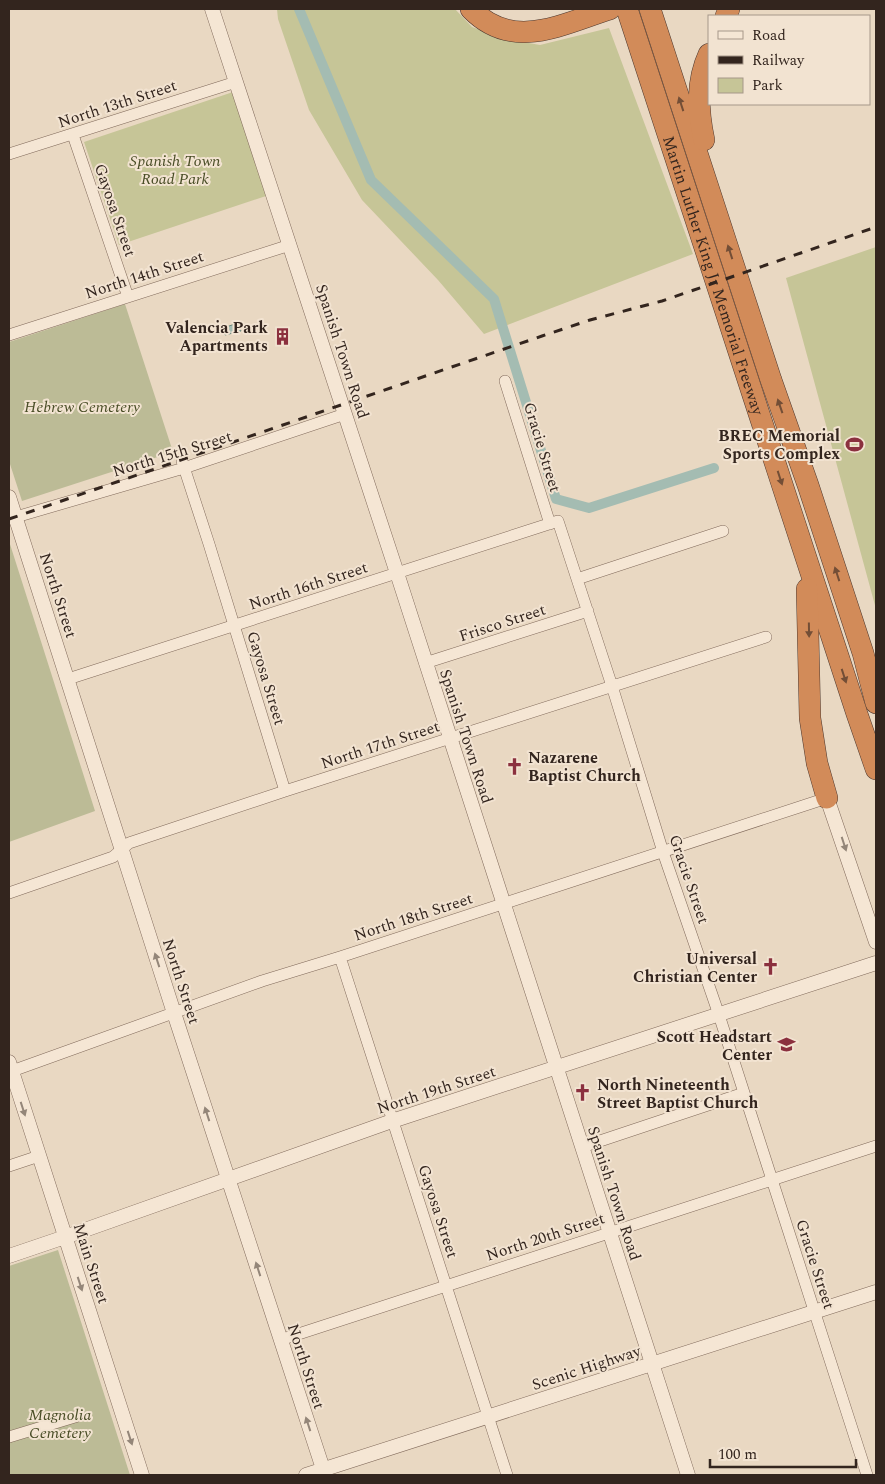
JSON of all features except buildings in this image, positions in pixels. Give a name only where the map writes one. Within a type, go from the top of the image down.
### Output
[{"type":"highway","points":[[471,9],[484,20],[496,26],[526,33],[547,30],[597,11]]},
{"type":"highway","points":[[480,9],[501,21],[529,26],[597,11]]},
{"type":"highway","points":[[618,9],[651,83]]},
{"type":"highway","name":"Martin Luther King Jr Memorial Freeway","points":[[627,9],[856,714],[876,769]]},
{"type":"highway","name":"Martin Luther King Jr Memorial Freeway","points":[[653,15],[771,380],[808,485],[863,653],[876,703]]},
{"type":"highway","points":[[708,56],[701,74],[699,99],[713,200]]},
{"type":"highway","points":[[802,546],[809,617],[810,718],[817,763],[828,798]]},
{"type":"highway","points":[[863,653],[876,677]]},
{"type":"street","name":"Spanish Town Road","points":[[212,9],[397,573],[688,1475]]},
{"type":"street","name":"North 13th Street","points":[[9,154],[236,82]]},
{"type":"street","name":"Gayosa Street","points":[[73,134],[128,296]]},
{"type":"street","name":"North 14th Street","points":[[9,335],[290,245]]},
{"type":"street","name":"Gracie Street","points":[[505,381],[554,522],[578,579],[663,852],[719,1015],[867,1475]]},
{"type":"street","name":"North 15th Street","points":[[12,518],[345,414]]},
{"type":"street","name":"Gayosa Street","points":[[182,464],[209,544],[285,791]]},
{"type":"street","name":"North Street","points":[[9,497],[12,518],[68,679],[121,850],[324,1473]]},
{"type":"street","name":"North 16th Street","points":[[68,679],[554,522]]},
{"type":"street","points":[[578,579],[723,531]]},
{"type":"street","name":"Frisco Street","points":[[425,663],[588,611]]},
{"type":"street","name":"North 17th Street","points":[[9,893],[113,857],[129,843],[766,637]]},
{"type":"street","points":[[828,798],[876,942]]},
{"type":"street","name":"North 18th Street","points":[[10,1067],[174,1013],[262,981],[828,798]]},
{"type":"street","name":"Gayosa Street","points":[[340,957],[507,1475]]},
{"type":"street","name":"North 19th Street","points":[[9,1256],[392,1121],[876,963]]},
{"type":"street","name":"Main Street","points":[[10,1067],[142,1475]]},
{"type":"street","points":[[582,1147],[744,1094]]},
{"type":"street","name":"North 20th Street","points":[[280,1340],[876,1146]]},
{"type":"street","points":[[9,1166],[39,1156]]},
{"type":"street","name":"Scenic Highway","points":[[306,1475],[324,1473],[489,1417],[876,1292]]},
{"type":"street","points":[[9,1437],[78,1416]]},
{"type":"green space","points":[[277,9],[455,9],[472,27],[506,39],[540,45],[609,28],[693,254],[484,334],[438,280],[362,200],[309,110],[278,19]]},
{"type":"green space","name":"Spanish Town Road Park","points":[[233,92],[266,196],[119,245],[84,142]]},
{"type":"green space","name":"BREC Memorial Sports Complex","points":[[876,247],[876,609],[786,278]]},
{"type":"green space","name":"Hebrew Cemetery","points":[[125,304],[173,452],[22,501],[9,461],[9,342]]},
{"type":"green space","points":[[9,541],[95,811],[9,842]]},
{"type":"green space","name":"Magnolia Cemetery","points":[[58,1250],[130,1475],[9,1475],[9,1266]]},
{"type":"shaded area","points":[[238,323],[241,331],[225,335],[223,328]]},
{"type":"waterway","points":[[299,9],[371,180],[494,299],[556,499],[589,508],[714,468]]},
{"type":"railway","points":[[9,519],[542,336],[590,320],[662,301],[876,227]]},
{"type":"place","name":"Valencia Park Apartments","points":[[282,336]]},
{"type":"place","name":"BREC Memorial Sports Complex","points":[[854,444]]},
{"type":"place","name":"Nazarene Baptist Church","points":[[514,766]]},
{"type":"place","name":"Universal Christian Center","points":[[771,967]]},
{"type":"place","name":"Scott Headstart Center","points":[[786,1045]]},
{"type":"place","name":"North Nineteenth Street Baptist Church","points":[[583,1093]]}]
